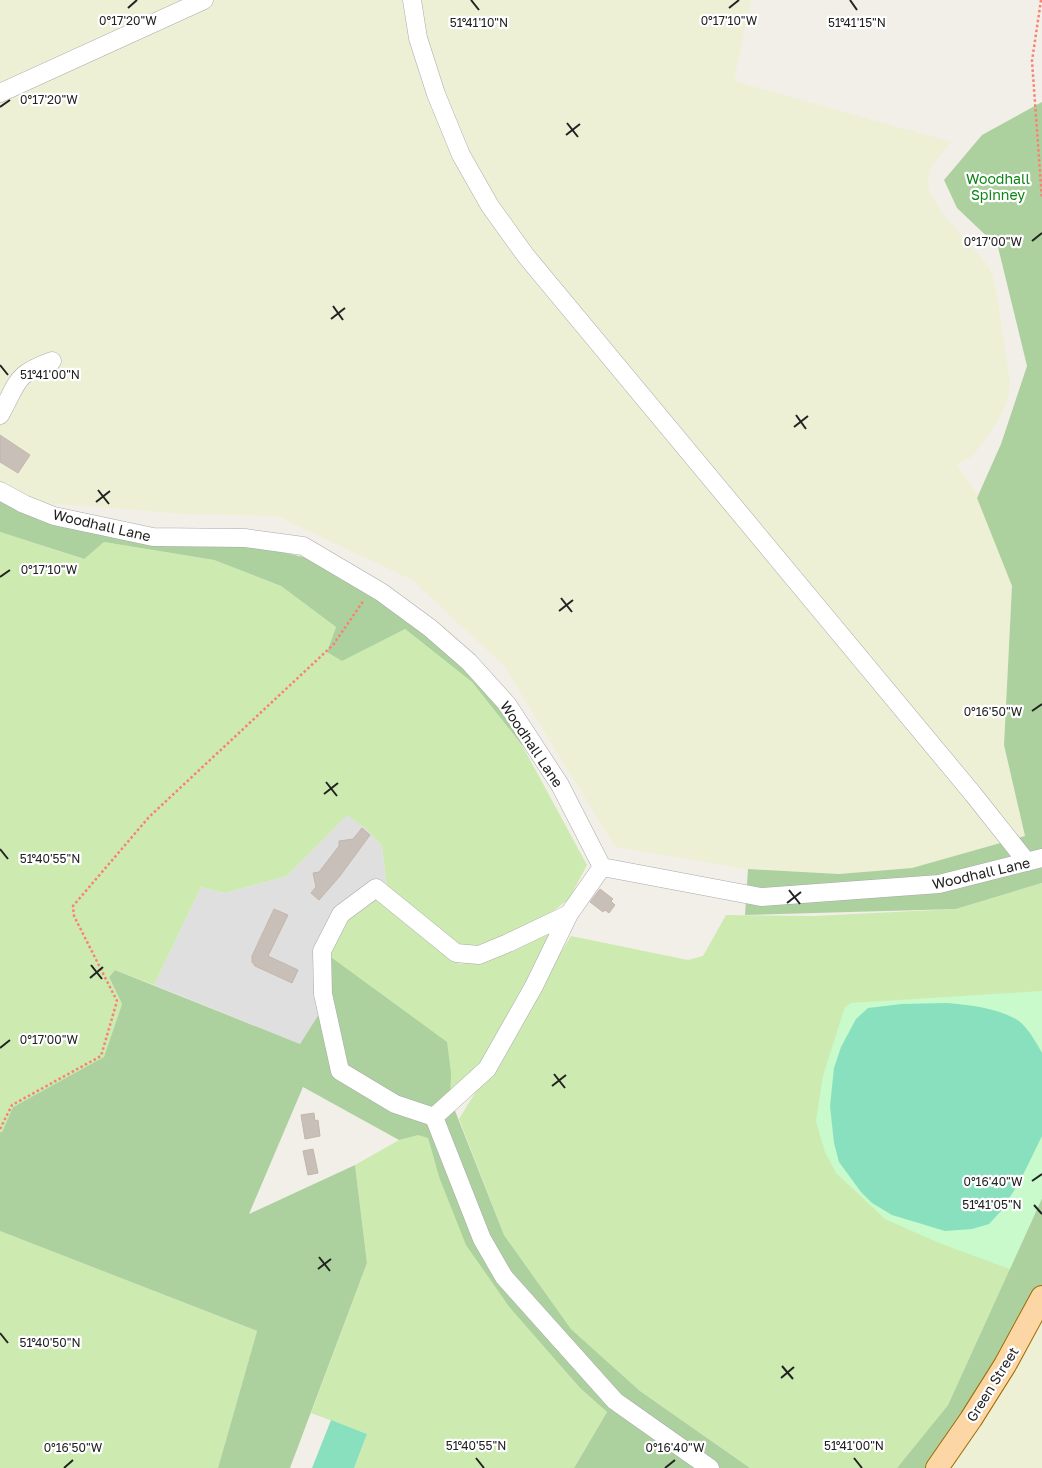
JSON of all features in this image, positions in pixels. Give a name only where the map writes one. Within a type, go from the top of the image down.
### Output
[{"type":"main road","name":"Green Street","points":[[936,1468],[971,1419],[1000,1373],[1042,1297]]},
{"type":"street","points":[[0,92],[204,0]]},
{"type":"street","points":[[412,0],[418,38],[436,94],[461,155],[490,206],[526,256],[954,771],[1035,860]]},
{"type":"street","points":[[0,415],[20,378],[35,367],[52,361]]},
{"type":"street","name":"Woodhall Lane","points":[[0,491],[24,504],[54,516],[153,538],[244,538],[303,546],[372,587],[430,628],[469,662],[507,704],[560,784],[602,867],[761,897],[939,884],[1035,860]]},
{"type":"street","points":[[434,1117],[487,1069],[534,986],[569,914],[602,867]]},
{"type":"street","points":[[434,1117],[395,1104],[340,1071],[323,994],[322,951],[341,914],[376,888],[456,952],[479,955],[569,914]]},
{"type":"street","points":[[434,1117],[482,1239],[504,1277],[616,1401],[710,1468]]},
{"type":"path","points":[[1041,0],[1032,61],[1042,199]]},
{"type":"path","points":[[0,1130],[12,1105],[101,1056],[107,1038],[117,1001],[74,916],[74,906],[149,817],[333,645],[372,587]]},
{"type":"shaded area","points":[[347,814],[365,828],[382,846],[387,888],[329,998],[300,1044],[154,985],[201,887],[225,893],[287,876]]},
{"type":"green space","points":[[0,0],[751,0],[734,81],[952,142],[930,169],[929,189],[940,210],[987,264],[993,275],[1010,382],[1006,406],[991,431],[973,456],[957,465],[978,495],[1012,586],[1004,745],[1025,836],[912,868],[839,874],[748,869],[615,847],[504,666],[412,580],[277,516],[186,514],[43,503],[0,485]]},
{"type":"green space","name":"Woodhall Spinney","points":[[1042,102],[1042,883],[956,909],[745,915],[748,869],[839,874],[912,868],[1025,836],[1004,745],[1012,586],[977,498],[1001,444],[1027,366],[998,247],[957,208],[944,180],[982,135]]},
{"type":"green space","points":[[0,499],[227,545],[261,547],[307,558],[374,595],[464,663],[526,741],[522,745],[472,682],[405,629],[342,661],[327,652],[336,627],[281,586],[214,560],[104,542],[84,559],[0,532]]},
{"type":"green space","points":[[0,532],[83,559],[104,542],[214,560],[281,586],[336,627],[327,652],[405,629],[472,682],[522,745],[587,865],[569,899],[532,927],[480,950],[455,946],[387,888],[382,846],[365,828],[347,815],[287,876],[225,893],[201,887],[154,985],[115,970],[109,977],[122,1004],[104,1058],[13,1107],[2,1132],[0,1132]]},
{"type":"green space","points":[[1042,883],[1042,1198],[948,1405],[897,1468],[750,1468],[640,1391],[571,1329],[504,1235],[459,1119],[571,936],[688,960],[703,956],[726,915],[813,916],[956,909]]},
{"type":"green space","points":[[378,894],[444,953],[460,964],[493,956],[563,921],[478,1070],[450,1098],[328,955],[345,918]]},
{"type":"green space","points":[[328,955],[447,1042],[451,1073],[450,1098],[504,1235],[571,1329],[640,1391],[750,1468],[574,1468],[607,1412],[580,1388],[510,1308],[466,1245],[439,1177],[428,1138],[418,1135],[399,1140],[303,1087],[249,1214],[355,1165],[367,1263],[290,1468],[218,1468],[257,1331],[0,1231],[0,1132],[2,1132],[13,1107],[104,1057],[122,1004],[109,977],[115,970],[300,1044],[329,998]]},
{"type":"green space","points":[[1042,991],[1042,1198],[1010,1269],[939,1243],[885,1219],[836,1173],[825,1152],[816,1121],[823,1076],[845,1007],[851,1003]]},
{"type":"green space","points":[[947,1003],[975,1006],[1003,1013],[1019,1021],[1029,1031],[1042,1053],[1042,1136],[1020,1181],[1002,1210],[989,1224],[972,1229],[945,1231],[892,1215],[872,1203],[861,1192],[839,1162],[834,1143],[830,1106],[834,1068],[841,1047],[856,1019],[868,1008],[902,1004]]},
{"type":"green space","points":[[418,1134],[428,1138],[439,1177],[510,1308],[580,1388],[607,1412],[574,1468],[354,1468],[367,1434],[311,1413],[367,1263],[355,1165],[399,1140]]},
{"type":"green space","points":[[1042,1198],[1042,1285],[1017,1332],[928,1468],[897,1468],[948,1405]]},
{"type":"green space","points":[[0,1231],[257,1331],[218,1468],[0,1468]]},
{"type":"green space","points":[[1042,1297],[1042,1468],[937,1468]]},
{"type":"green space","points":[[331,1420],[367,1434],[354,1468],[312,1468]]},
{"type":"building","points":[[0,435],[30,455],[18,473],[0,462]]},
{"type":"building","points":[[362,828],[370,835],[340,876],[319,900],[311,893],[316,887],[313,873],[319,872],[339,846],[339,841],[353,839]]},
{"type":"building","points":[[600,889],[613,899],[611,901],[615,905],[609,913],[605,910],[603,912],[590,902]]},
{"type":"building","points":[[274,909],[288,915],[268,956],[298,970],[292,983],[255,966],[252,962],[252,956]]},
{"type":"building","points":[[314,1113],[315,1121],[318,1120],[320,1136],[305,1139],[301,1115]]},
{"type":"building","points":[[313,1149],[318,1173],[308,1175],[303,1151]]}]
